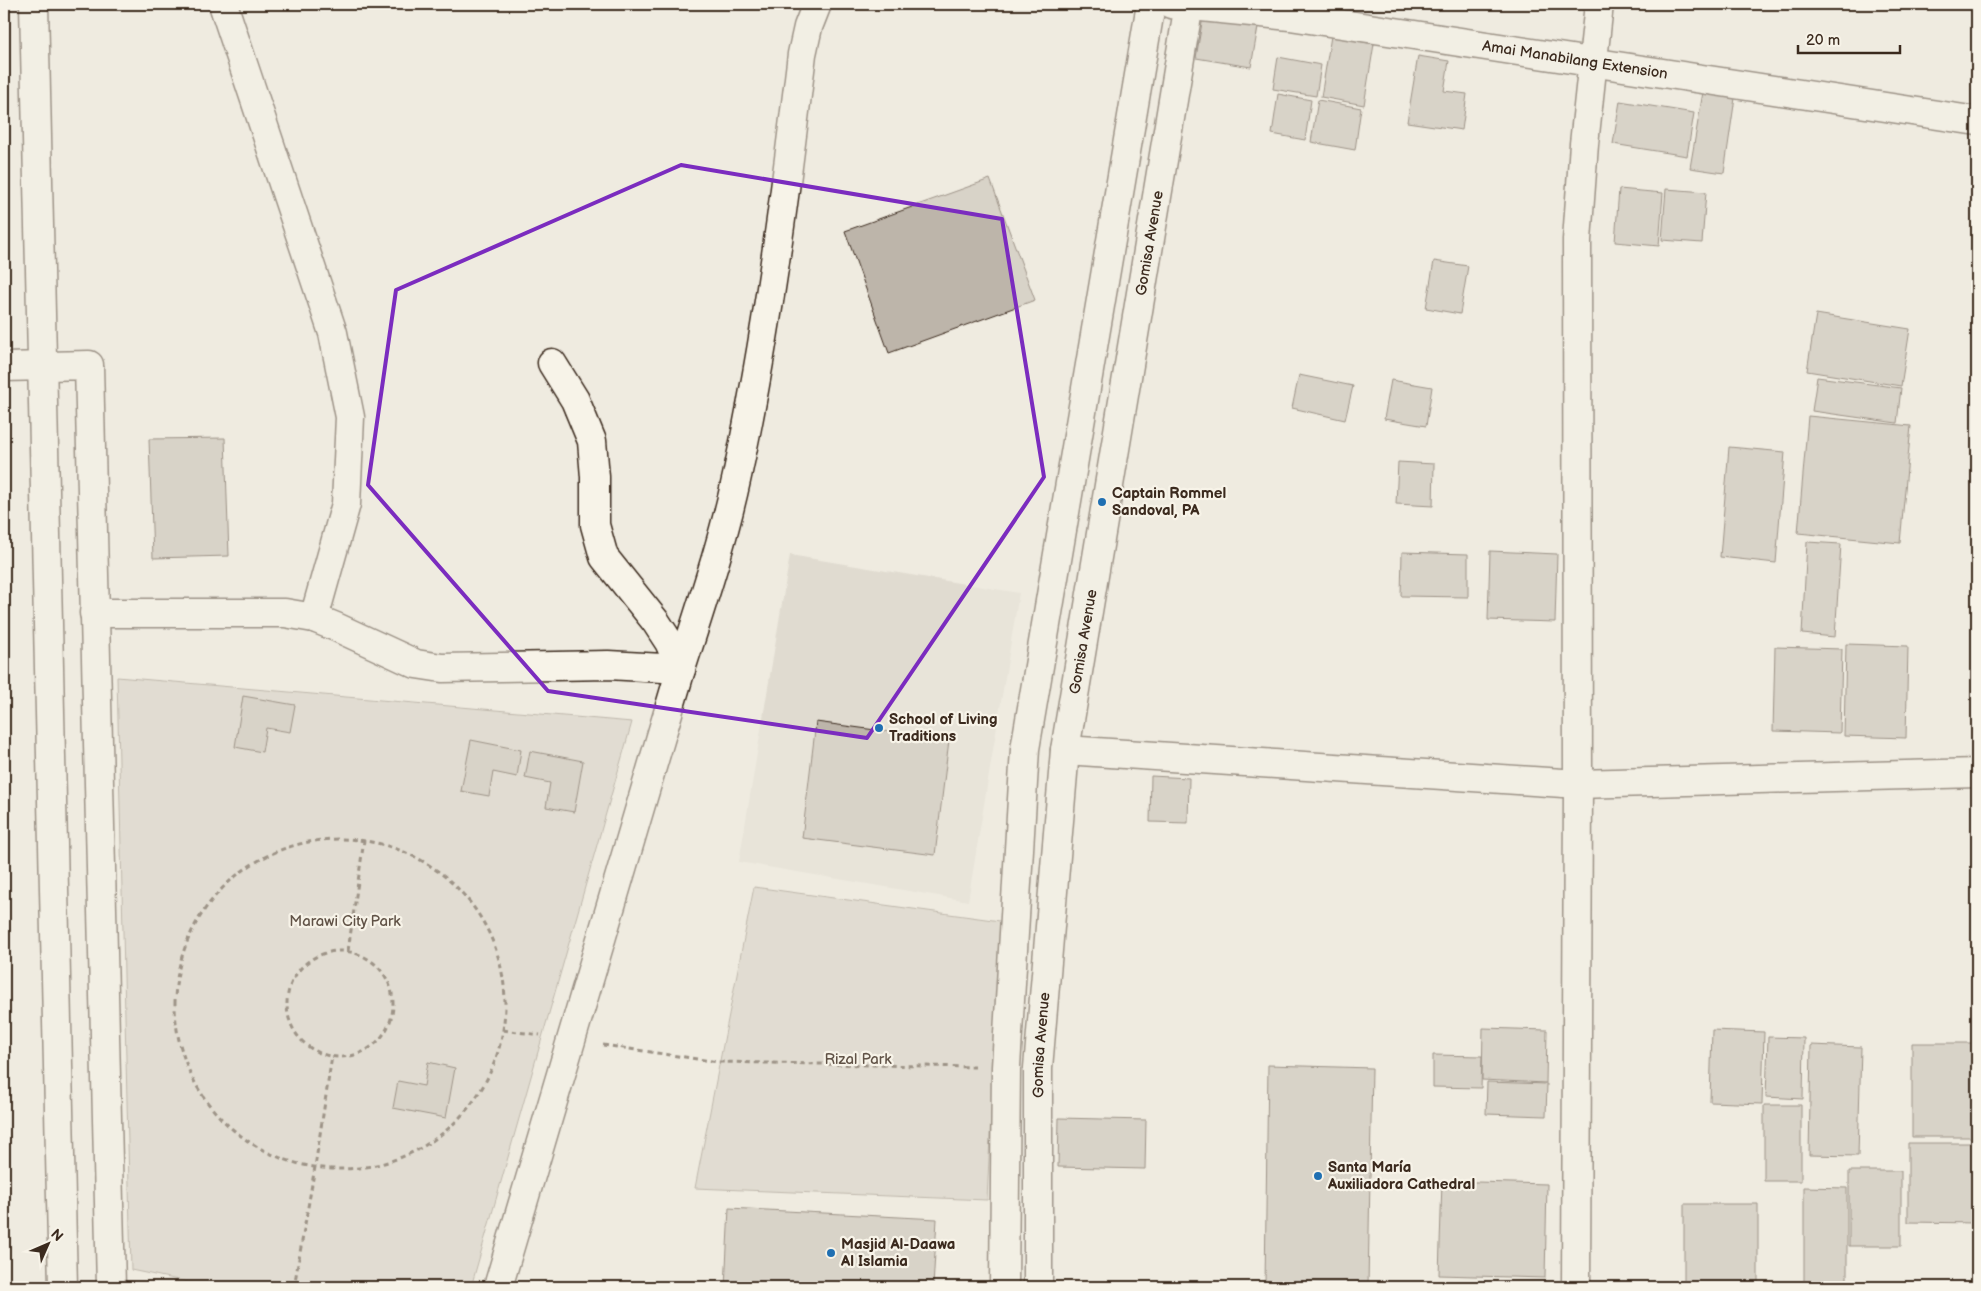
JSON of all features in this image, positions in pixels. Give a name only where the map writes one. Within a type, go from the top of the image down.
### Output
[{"type":"street","points":[[34,4],[63,1287]]},
{"type":"street","points":[[223,4],[333,333],[350,417],[346,504],[314,618]]},
{"type":"street","points":[[498,1287],[681,669],[709,582],[737,478],[780,226],[802,54],[808,27],[817,4]]},
{"type":"street","points":[[1004,1287],[1006,1068],[1025,749],[1151,4]]},
{"type":"street","name":"Amai Manabilang Extension","points":[[1183,4],[1300,18],[1977,121]]},
{"type":"street","name":"Gomisa Avenue","points":[[1038,1287],[1038,1068],[1064,750],[1183,4]]},
{"type":"street","points":[[1576,1287],[1578,784],[1577,240],[1584,144],[1599,4]]},
{"type":"street","points":[[552,364],[575,400],[592,441],[595,477],[595,525],[604,557],[670,642],[681,669]]},
{"type":"street","points":[[4,367],[89,365],[111,1287]]},
{"type":"street","points":[[94,613],[285,613],[314,618],[416,664],[442,668],[608,665],[681,669]]},
{"type":"street","points":[[1064,750],[1578,784],[1977,773]]},
{"type":"path","points":[[342,838],[364,840],[387,845],[428,864],[446,877],[476,911],[488,930],[502,973],[505,1018],[495,1062],[486,1083],[474,1102],[442,1134],[424,1147],[404,1157],[383,1164],[360,1168],[315,1167],[293,1162],[272,1154],[234,1130],[218,1114],[192,1077],[184,1056],[175,1012],[175,989],[185,945],[194,924],[206,906],[238,873],[263,857],[297,844],[342,838]]},
{"type":"path","points":[[348,951],[364,840]]},
{"type":"path","points":[[348,951],[362,955],[379,968],[390,987],[393,1008],[387,1029],[373,1045],[354,1055],[332,1056],[312,1048],[296,1034],[288,1013],[288,992],[297,972],[307,962],[326,952],[348,951]]},
{"type":"path","points":[[571,1040],[718,1062],[1006,1068]]},
{"type":"path","points":[[294,1287],[332,1056]]},
{"type":"highlighted area","points":[[681,165],[1002,219],[1044,477],[867,738],[548,691],[368,485],[396,290]]},
{"type":"shaded area","name":"School of Living Traditions","points":[[790,555],[1019,593],[968,901],[739,862]]},
{"type":"green space","name":"Marawi City Park","points":[[117,677],[632,722],[471,1287],[212,1287],[131,1270]]},
{"type":"green space","name":"Rizal Park","points":[[754,887],[1000,921],[987,1200],[695,1188]]},
{"type":"building","points":[[1458,4],[1482,4],[1482,7]]},
{"type":"building","points":[[1203,17],[1258,27],[1251,67],[1196,58]]},
{"type":"building","points":[[1331,36],[1374,44],[1364,105],[1321,97]]},
{"type":"building","points":[[1418,56],[1449,61],[1444,91],[1467,94],[1462,130],[1407,122]]},
{"type":"building","points":[[1278,57],[1321,65],[1316,96],[1273,89]]},
{"type":"building","points":[[1703,92],[1735,98],[1724,173],[1690,168]]},
{"type":"building","points":[[1278,94],[1311,100],[1305,140],[1272,134]]},
{"type":"building","points":[[1318,100],[1361,108],[1355,150],[1311,142]]},
{"type":"building","points":[[1620,101],[1694,113],[1687,156],[1613,144]]},
{"type":"building","points":[[990,179],[1035,300],[889,353],[845,231]]},
{"type":"building","points":[[1619,189],[1663,193],[1659,246],[1615,242]]},
{"type":"building","points":[[1666,189],[1706,192],[1702,243],[1662,240]]},
{"type":"building","points":[[1434,261],[1468,266],[1460,314],[1426,308]]},
{"type":"building","points":[[1816,314],[1910,329],[1901,386],[1807,371]]},
{"type":"building","points":[[1299,375],[1353,386],[1345,420],[1292,408]]},
{"type":"building","points":[[1817,377],[1901,388],[1897,423],[1812,411]]},
{"type":"building","points":[[1391,380],[1432,387],[1426,426],[1384,419]]},
{"type":"building","points":[[1808,416],[1911,426],[1900,543],[1798,533]]},
{"type":"building","points":[[225,438],[229,556],[153,558],[149,439]]},
{"type":"building","points":[[1729,447],[1785,452],[1776,563],[1720,557]]},
{"type":"building","points":[[1398,462],[1434,464],[1433,506],[1396,504]]},
{"type":"building","points":[[1807,542],[1841,544],[1835,637],[1802,634]]},
{"type":"building","points":[[1490,551],[1557,554],[1555,622],[1488,620]]},
{"type":"building","points":[[1402,552],[1468,554],[1468,597],[1401,596]]},
{"type":"building","points":[[1846,644],[1908,646],[1906,738],[1844,736]]},
{"type":"building","points":[[1775,647],[1842,649],[1840,733],[1773,731]]},
{"type":"building","points":[[243,696],[295,705],[290,732],[266,728],[262,752],[235,747]]},
{"type":"building","points":[[816,722],[949,740],[935,855],[802,838]]},
{"type":"building","points":[[471,740],[521,750],[517,777],[493,772],[489,796],[461,791]]},
{"type":"building","points":[[530,751],[583,761],[574,812],[546,807],[550,783],[525,778]]},
{"type":"building","points":[[1151,776],[1189,778],[1188,823],[1150,822]]},
{"type":"building","points":[[1483,1028],[1547,1030],[1546,1083],[1482,1080]]},
{"type":"building","points":[[1712,1030],[1764,1032],[1762,1104],[1710,1102]]},
{"type":"building","points":[[1768,1037],[1804,1038],[1803,1099],[1766,1097]]},
{"type":"building","points":[[1912,1043],[1977,1043],[1976,1137],[1912,1137]]},
{"type":"building","points":[[1811,1045],[1861,1047],[1858,1156],[1809,1155]]},
{"type":"building","points":[[1433,1055],[1482,1056],[1481,1088],[1433,1087]]},
{"type":"building","points":[[428,1062],[455,1068],[446,1118],[393,1108],[398,1081],[424,1086]]},
{"type":"building","name":"Santa María Auxiliadora Cathedral","points":[[1268,1065],[1372,1068],[1368,1286],[1265,1284]]},
{"type":"building","points":[[1487,1082],[1547,1084],[1546,1116],[1486,1114]]},
{"type":"building","points":[[1764,1105],[1801,1105],[1801,1181],[1764,1181]]},
{"type":"building","points":[[1059,1118],[1146,1120],[1145,1169],[1058,1167]]},
{"type":"building","points":[[1908,1143],[1977,1143],[1977,1223],[1908,1222]]},
{"type":"building","points":[[1849,1171],[1901,1171],[1901,1246],[1849,1246]]},
{"type":"building","points":[[1442,1181],[1547,1184],[1545,1278],[1439,1275]]},
{"type":"building","points":[[1804,1187],[1847,1188],[1847,1287],[1804,1287]]},
{"type":"building","points":[[1684,1204],[1758,1204],[1758,1286],[1684,1286]]},
{"type":"building","name":"Masjid Al-Daawa Al Islamia","points":[[729,1208],[937,1219],[933,1287],[725,1287]]},
{"type":"place","name":"Captain Rommel Sandoval, PA","points":[[1102,502]]},
{"type":"place","name":"School of Living Traditions","points":[[879,728]]},
{"type":"place","name":"Santa María Auxiliadora Cathedral","points":[[1318,1176]]},
{"type":"place","name":"Masjid Al-Daawa Al Islamia","points":[[831,1253]]}]
